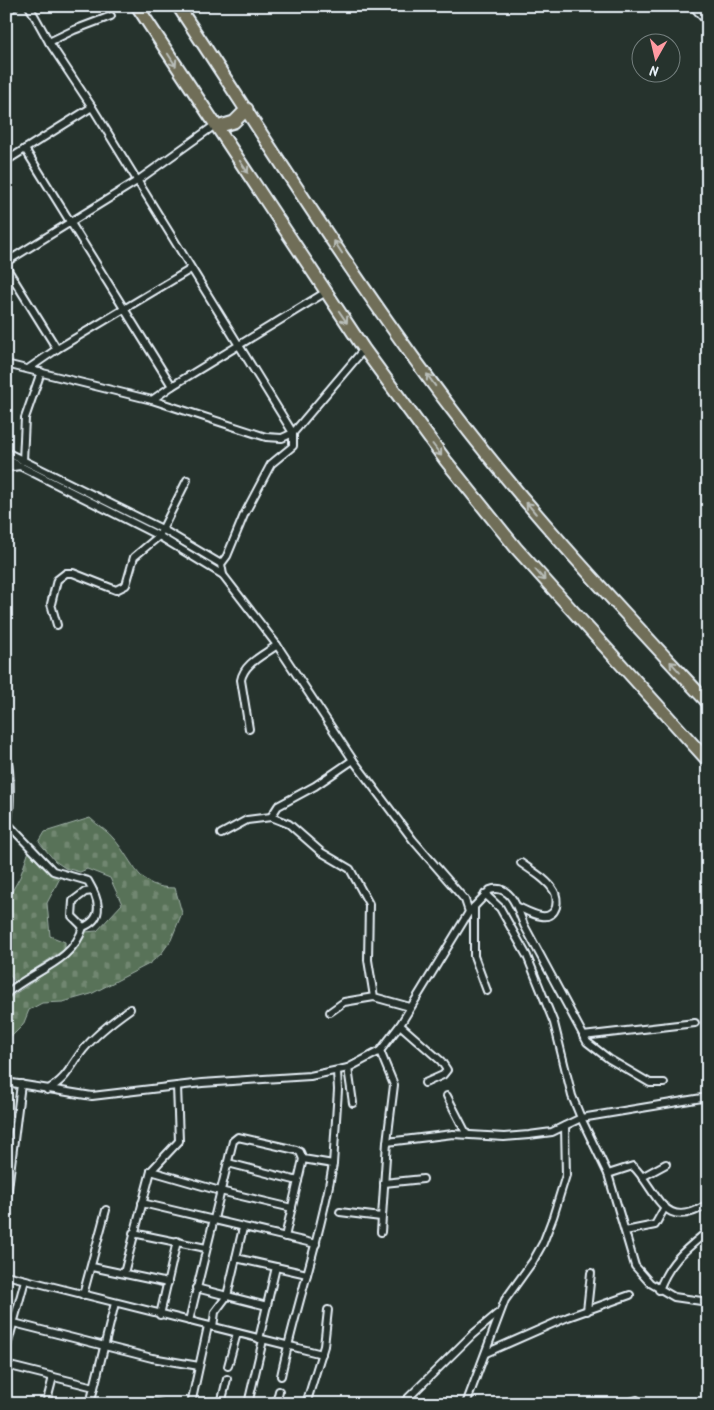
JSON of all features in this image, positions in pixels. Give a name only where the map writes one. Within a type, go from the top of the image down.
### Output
[{"type":"highway","points":[[137,6],[364,350],[446,460],[516,548],[708,761]]},
{"type":"highway","points":[[178,6],[346,259],[452,410],[544,524],[708,704]]},
{"type":"highway","points":[[216,126],[234,122],[247,109]]},
{"type":"street","points":[[6,10],[14,6]]},
{"type":"street","points":[[29,6],[49,42],[92,107],[293,433],[293,446],[271,464],[221,564],[223,575]]},
{"type":"street","points":[[693,6],[708,23]]},
{"type":"street","points":[[49,42],[111,16]]},
{"type":"street","points":[[6,161],[92,107]]},
{"type":"street","points":[[6,262],[137,181],[216,126]]},
{"type":"street","points":[[25,149],[172,386]]},
{"type":"street","points":[[6,267],[56,349]]},
{"type":"street","points":[[28,369],[56,349],[191,269]]},
{"type":"street","points":[[152,400],[326,292]]},
{"type":"street","points":[[6,364],[152,400],[266,437],[282,438],[293,433],[364,350]]},
{"type":"street","points":[[22,463],[24,418],[41,372]]},
{"type":"street","points":[[6,452],[22,463],[159,536],[223,575],[277,645],[353,760],[413,840],[472,910],[476,923],[474,956],[487,991]]},
{"type":"street","points":[[6,459],[22,463],[162,529],[221,564]]},
{"type":"street","points":[[6,468],[22,463]]},
{"type":"street","points":[[57,624],[51,604],[54,586],[61,576],[73,573],[110,588],[121,589],[128,580],[136,553],[159,536],[188,480]]},
{"type":"street","points":[[249,729],[240,680],[242,672],[246,667],[277,645]]},
{"type":"street","points":[[6,755],[10,763],[7,826],[53,871],[88,881],[97,897],[98,912],[90,925],[83,927]]},
{"type":"street","points":[[271,817],[278,806],[315,786],[353,760]]},
{"type":"street","points":[[222,834],[247,820],[271,817],[290,824],[321,852],[350,869],[366,895],[369,904],[368,960],[374,998]]},
{"type":"street","points":[[518,907],[544,917],[555,909],[556,902],[556,895],[548,883],[520,863]]},
{"type":"street","points":[[6,1082],[92,1096],[177,1086],[310,1076],[348,1068],[380,1051],[400,1025],[472,910],[490,890],[501,889],[508,893],[518,907],[524,925],[590,1046],[650,1082],[664,1084]]},
{"type":"street","points":[[83,927],[72,916],[73,901],[85,892],[93,891]]},
{"type":"street","points":[[485,894],[500,908],[527,956],[554,1023],[572,1096],[608,1174],[635,1266],[659,1290],[674,1297],[708,1302]]},
{"type":"street","points":[[6,994],[70,951],[83,927]]},
{"type":"street","points":[[330,1012],[344,1002],[374,998],[410,1008]]},
{"type":"street","points":[[47,1090],[66,1077],[84,1050],[114,1020],[130,1009]]},
{"type":"street","points":[[583,1036],[696,1023]]},
{"type":"street","points":[[400,1025],[441,1061],[447,1070],[443,1075],[425,1083]]},
{"type":"street","points":[[380,1051],[394,1085],[387,1142],[381,1232]]},
{"type":"street","points":[[348,1068],[353,1103]]},
{"type":"street","points":[[281,1376],[316,1244],[333,1164],[338,1090],[337,1071]]},
{"type":"street","points":[[6,1205],[8,1171],[21,1084]]},
{"type":"street","points":[[124,1273],[133,1233],[152,1171],[179,1141],[177,1086]]},
{"type":"street","points":[[447,1096],[466,1133]]},
{"type":"street","points":[[387,1142],[466,1133],[512,1136],[552,1132],[581,1118],[708,1096]]},
{"type":"street","points":[[466,1404],[486,1354],[498,1313],[504,1300],[526,1272],[543,1243],[554,1217],[566,1174],[565,1126]]},
{"type":"street","points":[[189,1321],[232,1141],[238,1137],[300,1152],[303,1160],[285,1237]]},
{"type":"street","points":[[303,1160],[333,1164]]},
{"type":"street","points":[[228,1163],[298,1180]]},
{"type":"street","points":[[642,1177],[666,1164]]},
{"type":"street","points":[[608,1174],[632,1166],[664,1207],[671,1213],[684,1215],[708,1204]]},
{"type":"street","points":[[152,1171],[220,1191],[292,1208]]},
{"type":"street","points":[[384,1183],[423,1179]]},
{"type":"street","points":[[142,1203],[316,1244]]},
{"type":"street","points":[[625,1231],[655,1225],[664,1207]]},
{"type":"street","points":[[83,1295],[106,1210]]},
{"type":"street","points":[[340,1212],[381,1217]]},
{"type":"street","points":[[191,1404],[199,1366],[215,1312],[228,1296],[243,1228]]},
{"type":"street","points":[[659,1290],[666,1271],[674,1261],[708,1231]]},
{"type":"street","points":[[133,1233],[206,1248]]},
{"type":"street","points":[[160,1315],[177,1241]]},
{"type":"street","points":[[236,1258],[307,1274]]},
{"type":"street","points":[[92,1266],[168,1283]]},
{"type":"street","points":[[248,1404],[276,1267]]},
{"type":"street","points":[[587,1311],[591,1274]]},
{"type":"street","points":[[6,1275],[322,1354]]},
{"type":"street","points":[[6,1350],[9,1322],[25,1280]]},
{"type":"street","points":[[196,1288],[267,1306]]},
{"type":"street","points":[[486,1354],[630,1295]]},
{"type":"street","points":[[90,1404],[115,1303]]},
{"type":"street","points":[[306,1404],[322,1354],[328,1310]]},
{"type":"street","points":[[402,1404],[472,1335],[498,1313]]},
{"type":"street","points":[[9,1322],[104,1346],[199,1366]]},
{"type":"street","points":[[228,1366],[237,1333]]},
{"type":"street","points":[[6,1365],[94,1386]]},
{"type":"street","points":[[46,1404],[53,1377]]},
{"type":"street","points":[[221,1404],[226,1379]]},
{"type":"street","points":[[276,1404],[279,1392]]},
{"type":"street","points":[[623,1404],[637,1400]]},
{"type":"street","points":[[147,1404],[151,1402],[161,1404]]},
{"type":"green space","points":[[90,818],[112,836],[138,873],[145,879],[162,887],[175,888],[182,913],[171,940],[161,954],[149,964],[91,994],[63,1002],[42,1003],[29,1010],[23,1025],[13,1035],[6,1035],[6,1001],[63,960],[81,941],[85,932],[97,931],[122,904],[110,878],[87,869],[80,872],[65,868],[55,861],[39,842],[45,832]]},
{"type":"green space","points":[[29,851],[48,869],[61,876],[47,903],[50,936],[65,942],[65,949],[15,982],[6,970],[6,902],[20,877]]}]
